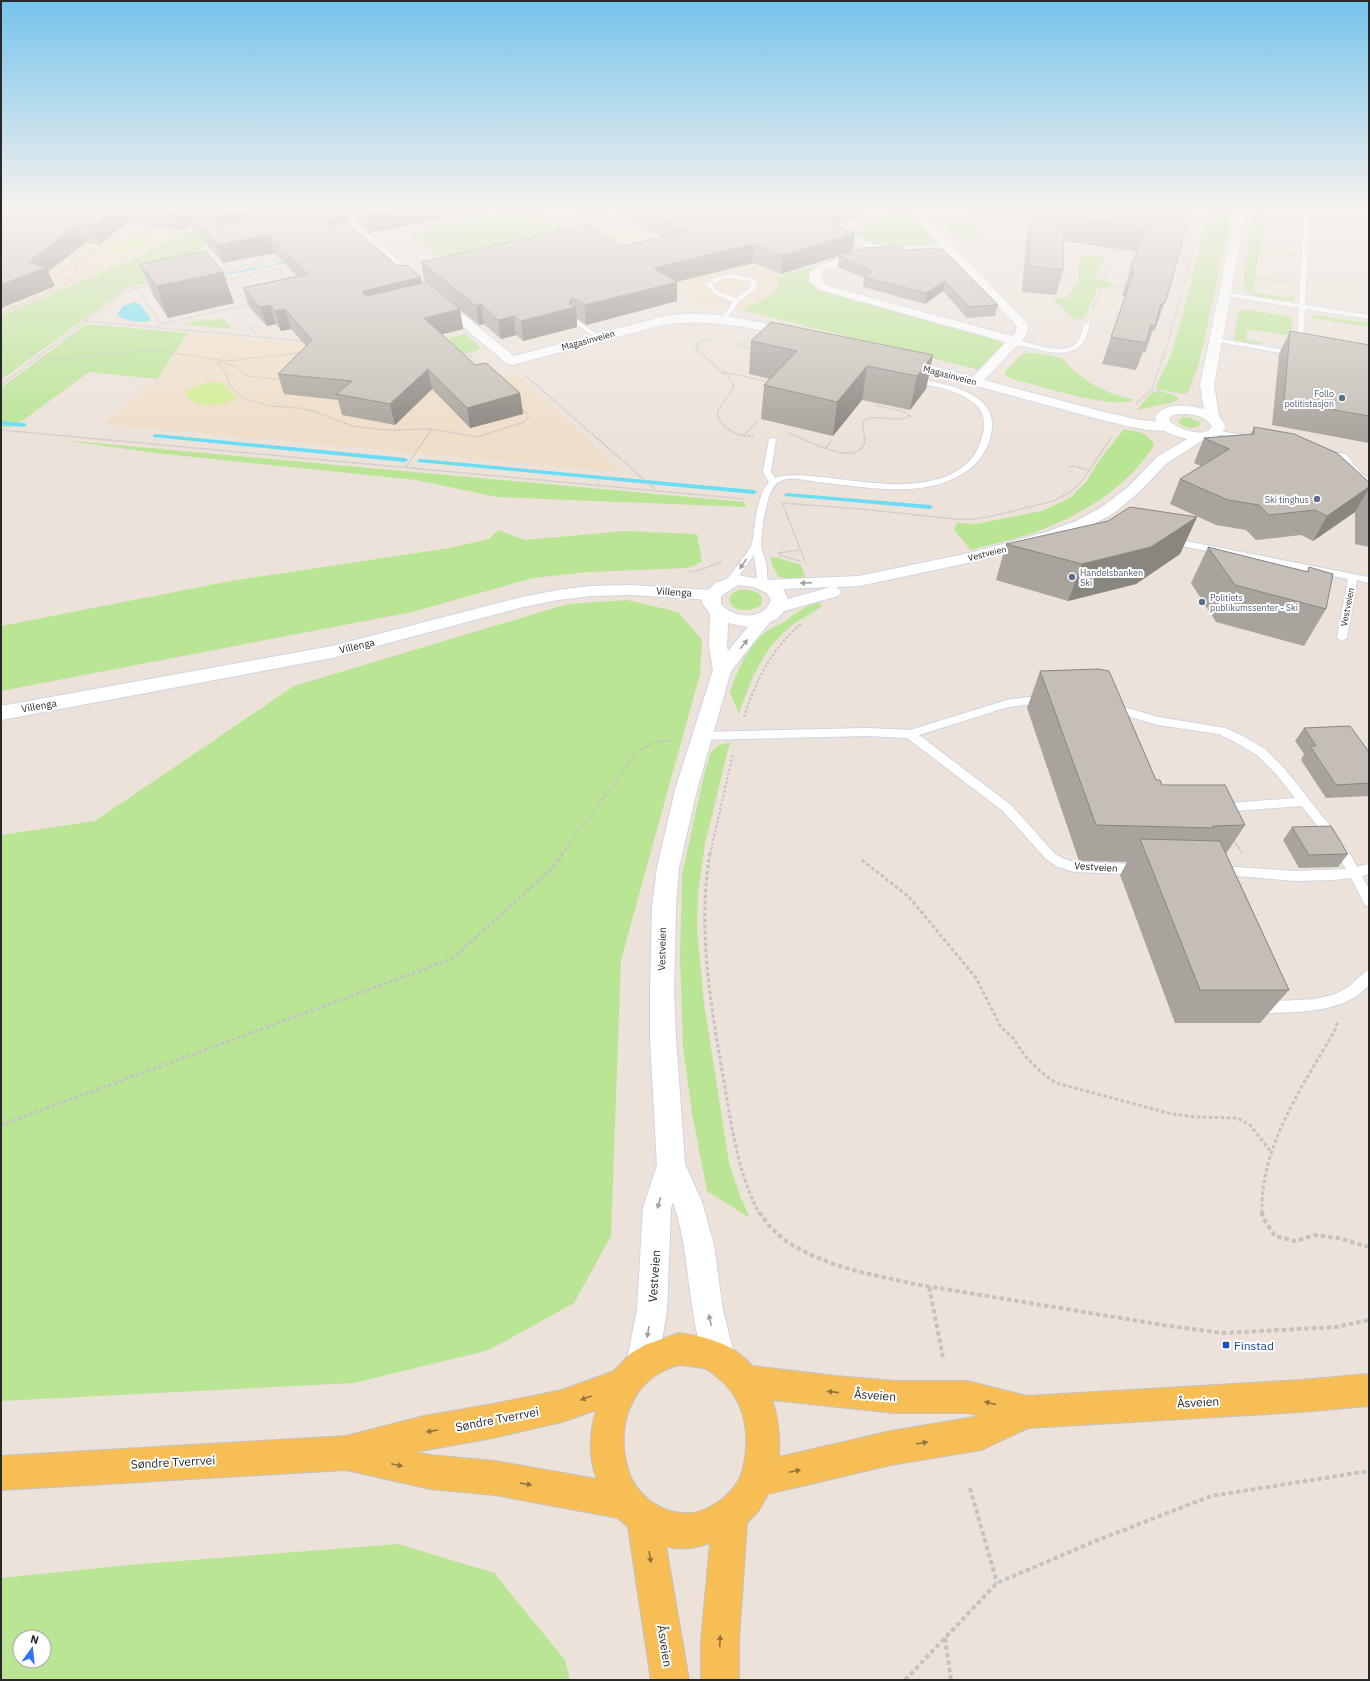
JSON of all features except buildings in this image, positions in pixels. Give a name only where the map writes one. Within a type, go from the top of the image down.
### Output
[{"type":"main road","name":"Søndre Tverrvei","points":[[1,1473],[346,1453],[424,1433],[494,1422],[562,1406],[632,1374],[657,1355],[679,1349],[702,1351],[719,1358],[731,1366],[745,1381],[758,1406],[764,1435],[762,1459],[757,1479],[746,1498],[730,1515],[705,1529],[675,1531],[636,1510],[495,1478],[430,1472],[346,1453]]},
{"type":"main road","name":"Åsveien","points":[[632,1374],[612,1405],[606,1440],[611,1472],[636,1510],[670,1680]]},
{"type":"main road","name":"Åsveien","points":[[745,1381],[797,1388],[888,1396],[967,1397],[1027,1412],[1301,1396],[1369,1390]]},
{"type":"main road","name":"Åsveien","points":[[757,1479],[891,1448],[981,1433],[1027,1412]]},
{"type":"main road","points":[[720,1680],[720,1641],[730,1515]]},
{"type":"street","points":[[417,285],[512,361]]},
{"type":"street","points":[[821,285],[824,288],[1015,341]]},
{"type":"street","points":[[976,381],[1015,341],[1022,333],[1024,328],[1022,323],[985,285]]},
{"type":"street","points":[[1180,410],[1199,392],[1216,340],[1226,285]]},
{"type":"street","name":"Magasinveien","points":[[512,361],[598,337],[671,319],[700,317],[723,318],[807,338]]},
{"type":"street","name":"Magasinveien","points":[[888,358],[1130,422],[1167,423]]},
{"type":"street","points":[[1199,392],[1214,425]]},
{"type":"street","points":[[1162,460],[1169,411],[1180,410],[1197,412],[1214,425]]},
{"type":"street","name":"Vestveien","points":[[1167,423],[1187,434],[1200,436]]},
{"type":"street","name":"Vestveien","points":[[859,581],[834,592],[771,612],[756,620],[741,620],[726,617],[714,607],[712,601],[712,595],[717,588],[730,582],[749,580],[764,584],[859,581],[992,552],[1068,529],[1093,518],[1122,499],[1162,460],[1178,451],[1214,425]]},
{"type":"street","points":[[764,584],[773,589],[779,601],[771,612]]},
{"type":"street","name":"Villenga","points":[[1,713],[332,652],[522,602],[558,595],[597,591],[630,590],[712,595]]},
{"type":"street","name":"Vestveien","points":[[719,612],[718,647],[722,670]]},
{"type":"street","name":"Vestveien","points":[[719,1358],[708,1310],[699,1246],[690,1209],[671,1165],[663,1039],[662,994],[664,907],[668,868],[676,828],[701,736],[722,670],[771,612]]},
{"type":"street","name":"Vestveien","points":[[632,1374],[652,1310],[657,1208],[671,1165]]},
{"type":"lane","points":[[709,285],[714,291],[737,301]]},
{"type":"lane","points":[[723,318],[737,301],[753,289],[754,285]]},
{"type":"lane","points":[[1300,342],[1302,285]]},
{"type":"lane","points":[[1224,297],[1301,309],[1369,317]]},
{"type":"lane","points":[[575,321],[598,337]]},
{"type":"lane","points":[[1015,341],[1057,350],[1072,348],[1080,343],[1086,330],[1087,323]]},
{"type":"lane","points":[[1216,340],[1306,356]]},
{"type":"lane","points":[[764,584],[761,561],[756,547],[763,501],[768,488],[773,482],[785,478],[797,478],[896,486],[916,486],[940,482],[955,476],[968,468],[979,455],[987,437],[988,420],[982,406],[973,398],[960,392],[905,377]]},
{"type":"lane","points":[[1214,425],[1246,441],[1261,441]]},
{"type":"lane","points":[[772,440],[767,472],[773,482]]},
{"type":"lane","points":[[1313,450],[1343,456],[1357,474],[1369,483]]},
{"type":"lane","points":[[1185,544],[1369,580]]},
{"type":"lane","points":[[730,582],[756,547]]},
{"type":"lane","name":"Vestveien","points":[[1342,638],[1353,577]]},
{"type":"lane","points":[[701,736],[867,732],[910,734],[1007,704],[1059,698]]},
{"type":"lane","points":[[1103,705],[1132,718],[1220,731],[1239,739],[1254,748],[1280,771],[1346,857],[1369,901]]},
{"type":"lane","name":"Vestveien","points":[[910,734],[1007,808],[1050,856],[1060,863],[1074,867],[1154,870]]},
{"type":"lane","points":[[1208,808],[1304,802]]},
{"type":"lane","points":[[1209,871],[1256,872],[1326,877],[1354,874],[1369,869]]},
{"type":"lane","points":[[1269,1007],[1314,1005],[1330,1001],[1357,988],[1369,976]]},
{"type":"path","points":[[1,313],[63,285]]},
{"type":"path","points":[[100,285],[125,291]]},
{"type":"path","points":[[1,384],[125,291],[149,285]]},
{"type":"path","points":[[233,285],[249,304]]},
{"type":"path","points":[[1087,323],[1102,285]]},
{"type":"path","points":[[1105,285],[1129,289]]},
{"type":"path","points":[[1134,408],[1139,400],[1152,389],[1168,342],[1183,285]]},
{"type":"path","points":[[137,288],[161,324]]},
{"type":"path","points":[[156,328],[161,324],[256,303]]},
{"type":"path","points":[[234,308],[257,337]]},
{"type":"path","points":[[86,321],[304,341]]},
{"type":"path","points":[[710,339],[701,342],[697,345],[696,349],[731,381],[734,386],[732,391],[720,406],[718,419],[726,428],[744,436],[758,433]]},
{"type":"path","points":[[733,341],[745,348],[758,351]]},
{"type":"path","points":[[1,343],[40,356],[56,358],[147,351],[183,353],[235,366],[247,376],[287,380]]},
{"type":"path","points":[[214,361],[246,360],[304,353]]},
{"type":"path","points":[[457,354],[512,361],[526,377],[656,490]]},
{"type":"path","points":[[214,361],[226,373],[230,386],[234,391],[254,402],[269,406],[306,410],[339,422],[369,429],[432,429],[477,437],[524,422],[529,416],[517,404]]},
{"type":"path","points":[[471,368],[468,365],[512,361]]},
{"type":"path","points":[[721,372],[773,382]]},
{"type":"path","points":[[784,432],[826,448],[847,454],[860,451],[865,444],[865,438],[861,426],[865,420],[870,417],[877,416],[904,419],[910,416],[905,412],[875,406]]},
{"type":"path","points":[[744,436],[757,422]]},
{"type":"path","points":[[405,468],[432,429]]},
{"type":"path","points":[[1,430],[656,490],[750,500]]},
{"type":"path","points":[[778,502],[941,518],[975,519],[1024,510],[1054,501],[1070,492],[1080,482],[1113,435]]},
{"type":"path","points":[[826,448],[831,441]]},
{"type":"path","points":[[1069,467],[1074,466],[1089,470]]},
{"type":"path","points":[[782,502],[808,568]]},
{"type":"path","points":[[800,550],[775,553],[806,563]]},
{"type":"path","points":[[804,621],[792,631],[770,656],[751,695],[738,736],[712,840],[706,892],[704,941],[715,1035],[730,1118],[743,1178],[758,1212],[771,1228],[790,1243],[812,1255],[837,1265],[881,1277],[929,1287],[1223,1333],[1336,1327],[1369,1320]]},
{"type":"path","points":[[1,1125],[452,959],[550,870],[637,752],[655,742],[701,736]]},
{"type":"path","points":[[1208,808],[1256,872]]},
{"type":"path","points":[[862,860],[909,897],[976,978],[1001,1027],[1012,1038],[1025,1056],[1046,1076],[1056,1083],[1172,1114],[1197,1117],[1237,1118],[1250,1125],[1272,1153]]},
{"type":"path","points":[[1345,995],[1335,1030],[1290,1108],[1272,1153],[1262,1190],[1262,1214],[1275,1236],[1295,1242],[1315,1235],[1338,1238],[1369,1247]]},
{"type":"path","points":[[929,1287],[942,1357]]},
{"type":"path","points":[[905,1680],[997,1583],[1093,1542],[1211,1496],[1369,1471]]},
{"type":"path","points":[[970,1488],[997,1583]]},
{"type":"path","points":[[945,1638],[951,1680]]},
{"type":"shaded area","points":[[1,285],[72,285],[1,316]]},
{"type":"shaded area","points":[[668,285],[778,285],[774,292],[765,300],[742,310],[705,307]]},
{"type":"shaded area","points":[[188,333],[476,358],[474,365],[490,376],[519,376],[622,472],[103,424],[157,379]]},
{"type":"green space","points":[[72,285],[137,285],[125,289],[1,380],[1,316]]},
{"type":"green space","points":[[778,285],[812,285],[827,292],[997,340],[1002,343],[1002,345],[979,370],[742,310],[768,297]]},
{"type":"green space","points":[[1075,285],[1111,285],[1109,289],[1098,287],[1084,318],[1075,320],[1052,299],[1068,297]]},
{"type":"green space","points":[[1190,285],[1216,285],[1199,363],[1189,390],[1185,394],[1157,389],[1156,386],[1171,355]]},
{"type":"green space","points":[[1243,285],[1254,285],[1253,292],[1290,298],[1291,294],[1294,296],[1292,301],[1252,296],[1254,294],[1243,290]]},
{"type":"green space","points":[[1244,309],[1292,318],[1291,336],[1247,329],[1246,340],[1265,343],[1249,345],[1234,341],[1238,313]]},
{"type":"green space","points":[[1313,315],[1369,323],[1369,327],[1312,318]]},
{"type":"green space","points":[[222,318],[232,329],[182,324],[204,319],[207,321]]},
{"type":"green space","points":[[86,324],[188,333],[157,379],[89,372],[22,421],[11,427],[1,427],[1,388]]},
{"type":"green space","points":[[465,334],[480,347],[478,350],[471,353],[452,352],[439,341]]},
{"type":"green space","points":[[1025,353],[1036,353],[1062,358],[1073,370],[1090,383],[1110,393],[1134,400],[1109,402],[1074,396],[1012,379],[1005,375],[1005,372],[1020,356]]},
{"type":"green space","points":[[207,382],[225,383],[226,388],[237,397],[225,403],[210,405],[196,402],[185,394],[189,389]]},
{"type":"green space","points":[[1152,392],[1167,393],[1174,395],[1179,399],[1174,402],[1137,410]]},
{"type":"green space","points":[[1183,417],[1199,422],[1200,425],[1191,428],[1185,427],[1178,421]]},
{"type":"green space","points":[[1124,429],[1142,433],[1151,440],[1154,445],[1131,474],[1101,499],[1067,518],[1033,533],[971,550],[954,530],[957,523],[976,524],[1042,511],[1070,498],[1087,481],[1099,461]]},
{"type":"green space","points":[[62,440],[744,502],[746,507],[497,497],[416,480],[156,453]]},
{"type":"green space","points":[[498,530],[525,540],[624,531],[697,534],[702,562],[687,568],[588,572],[533,578],[412,612],[1,691],[1,626],[231,581],[450,548],[489,539]]},
{"type":"green space","points":[[770,557],[801,565],[805,577],[797,579],[779,577],[772,565]]},
{"type":"green space","points":[[739,590],[754,591],[759,594],[762,598],[761,605],[747,610],[733,607],[729,599],[730,596]]},
{"type":"green space","points":[[627,600],[678,612],[702,640],[700,674],[621,960],[611,1236],[574,1303],[489,1350],[354,1383],[1,1401],[1,835],[95,821],[294,686],[568,604]]},
{"type":"green space","points":[[819,602],[822,606],[793,624],[780,636],[764,656],[753,678],[739,714],[730,693],[740,667],[750,649],[756,641],[770,629],[782,623],[804,608]]},
{"type":"green space","points":[[730,742],[705,844],[698,893],[697,928],[704,1003],[729,1163],[740,1196],[750,1218],[707,1191],[692,1113],[683,1047],[680,957],[682,875],[704,775],[711,752],[717,746]]},
{"type":"green space","points":[[398,1544],[494,1573],[565,1660],[570,1680],[1,1680],[1,1578],[129,1565]]},
{"type":"water","points":[[135,302],[140,304],[151,319],[150,321],[132,321],[123,319],[117,315],[123,306]]},
{"type":"waterway","points":[[1,423],[24,425]]},
{"type":"waterway","points":[[155,436],[405,460]]},
{"type":"waterway","points":[[420,461],[754,492]]},
{"type":"waterway","points":[[787,495],[930,507]]},
{"type":"place","name":"Follo politistasjon","points":[[1342,398]]},
{"type":"place","name":"Ski tinghus","points":[[1317,499]]},
{"type":"place","name":"Handelsbanken Ski","points":[[1072,577]]},
{"type":"place","name":"Politiets publikumssenter - Ski","points":[[1202,602]]},
{"type":"place","name":"Finstad","points":[[1226,1345]]}]
